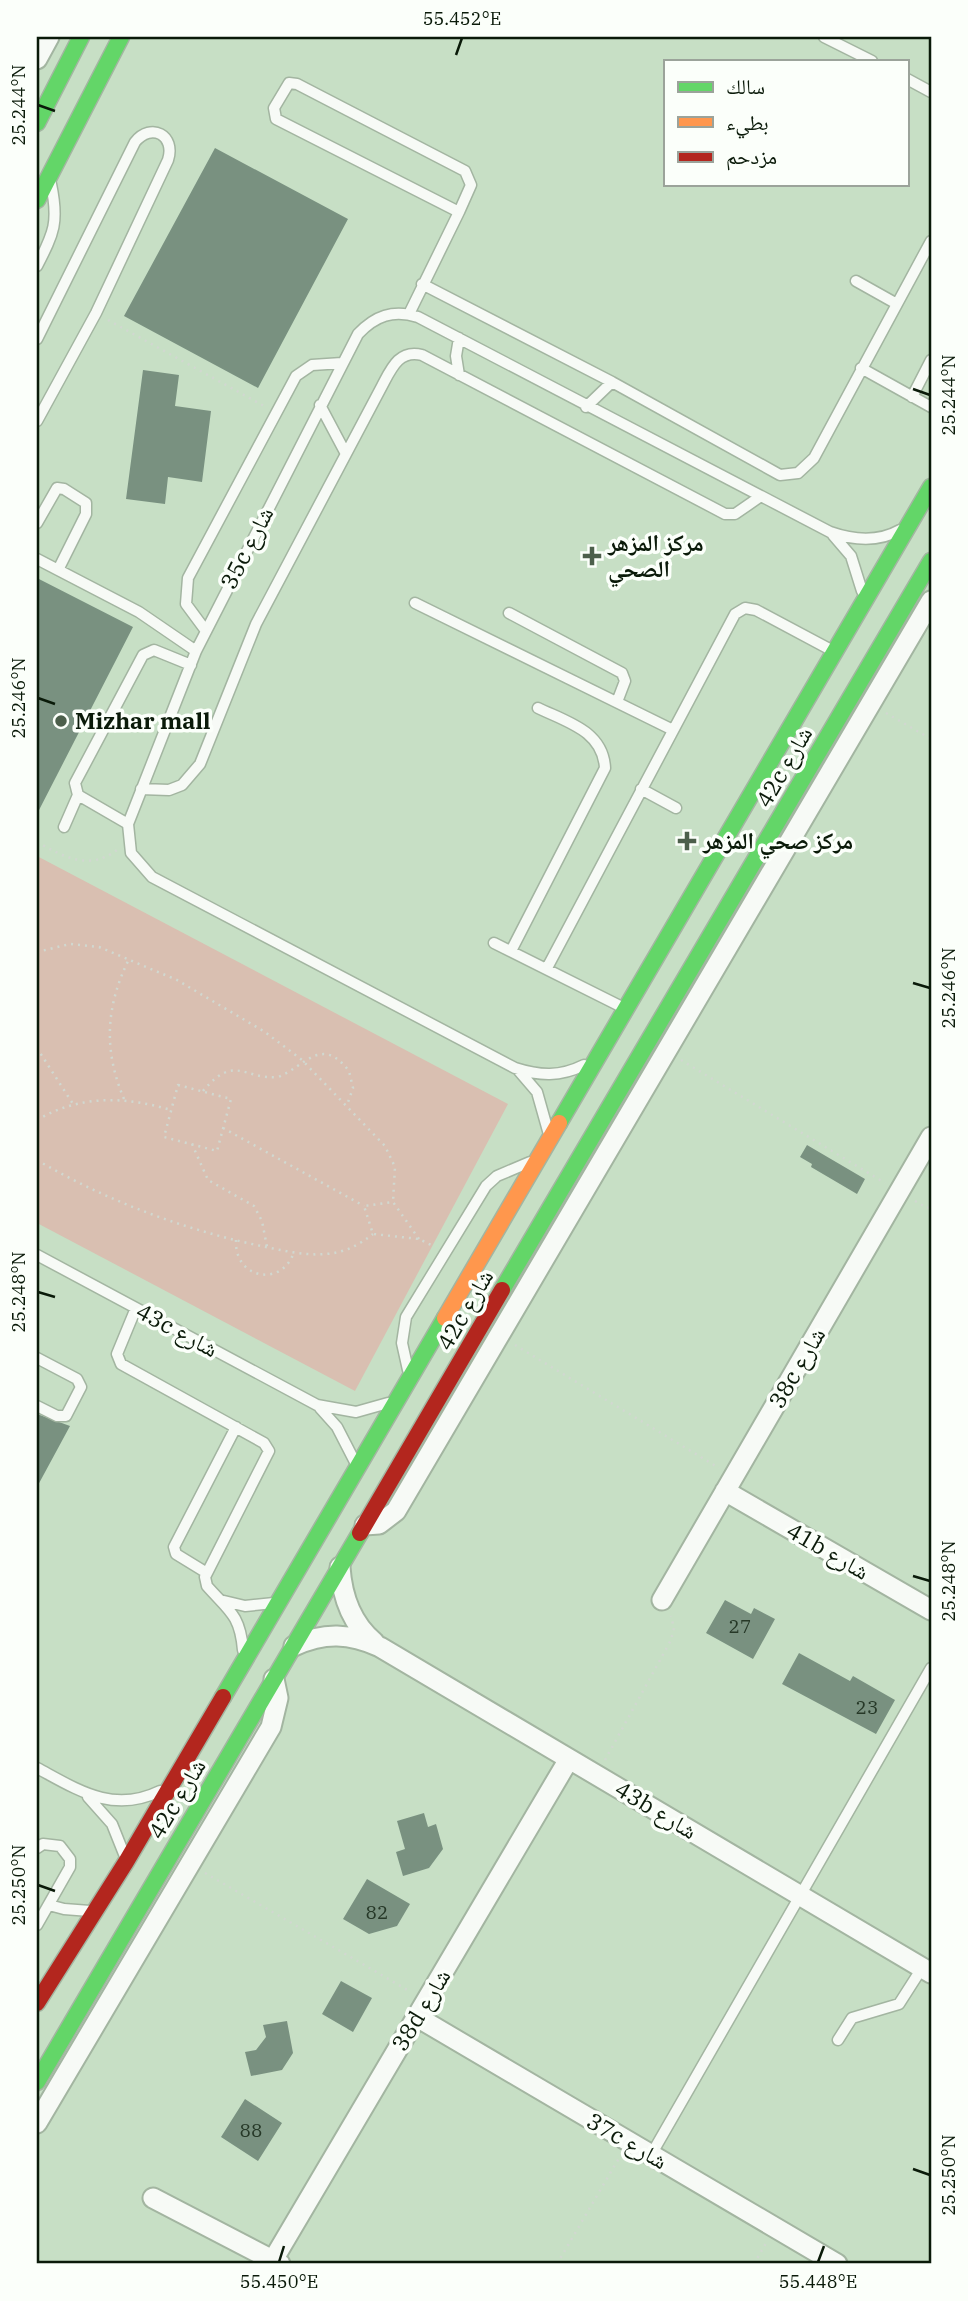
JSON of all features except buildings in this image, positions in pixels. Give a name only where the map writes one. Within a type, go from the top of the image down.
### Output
[{"type":"street","points":[[37,60],[49,37]]},
{"type":"street","points":[[37,123],[81,37]]},
{"type":"street","points":[[37,200],[121,37]]},
{"type":"street","name":"42c شارع","points":[[37,2003],[126,1862],[931,487]]},
{"type":"street","name":"42c شارع","points":[[37,2082],[931,561]]},
{"type":"street","points":[[365,1525],[379,1524],[397,1511],[931,601]]},
{"type":"street","name":"38c شارع","points":[[663,1600],[931,1137]]},
{"type":"street","name":"41b شارع","points":[[725,1491],[931,1610]]},
{"type":"street","name":"43b شارع","points":[[340,1567],[342,1591],[350,1612],[368,1637],[380,1647],[927,1970]]},
{"type":"street","name":"43b شارع","points":[[294,1646],[322,1636],[337,1635],[352,1636],[380,1647]]},
{"type":"street","points":[[37,2123],[275,1718],[278,1699],[274,1679]]},
{"type":"street","name":"38d شارع","points":[[276,2262],[569,1759]]},
{"type":"street","name":"37c شارع","points":[[421,2009],[628,2142],[837,2264]]},
{"type":"street","points":[[153,2198],[276,2262]]},
{"type":"lane","points":[[824,37],[870,60]]},
{"type":"lane","points":[[908,80],[931,92]]},
{"type":"lane","points":[[458,212],[279,121],[274,116],[274,108],[285,86],[297,84],[465,171],[471,185],[409,314],[830,532],[862,540],[879,538],[909,525]]},
{"type":"lane","points":[[37,339],[135,142],[141,135],[151,131],[161,133],[168,140],[171,150],[167,160],[96,313],[37,421]]},
{"type":"lane","points":[[37,266],[55,226],[56,209],[49,176]]},
{"type":"lane","points":[[422,284],[612,382],[780,475],[799,473],[806,468],[931,241]]},
{"type":"lane","points":[[856,281],[897,304]]},
{"type":"lane","name":"35c شارع","points":[[128,842],[128,824],[196,651],[342,363],[358,334],[372,321],[390,314],[409,314]]},
{"type":"lane","points":[[459,338],[456,356],[459,375]]},
{"type":"lane","points":[[141,789],[155,792],[182,785],[200,764],[256,624],[400,357],[411,353],[422,355],[725,514],[735,514],[761,496]]},
{"type":"lane","points":[[912,397],[931,360]]},
{"type":"lane","points":[[206,631],[186,604],[185,586],[301,371],[313,365],[342,363]]},
{"type":"lane","points":[[861,369],[931,407]]},
{"type":"lane","points":[[586,407],[612,382]]},
{"type":"lane","points":[[320,405],[346,454]]},
{"type":"lane","points":[[37,523],[57,488],[64,489],[86,503],[86,514],[58,570]]},
{"type":"lane","points":[[830,532],[851,556],[862,587],[863,603]]},
{"type":"lane","points":[[37,559],[139,612],[196,651]]},
{"type":"lane","points":[[415,603],[673,730]]},
{"type":"lane","points":[[547,968],[735,614],[750,608],[834,652]]},
{"type":"lane","points":[[509,613],[622,673],[625,681],[617,702]]},
{"type":"lane","points":[[128,824],[78,795],[76,779],[143,655],[154,650],[191,664]]},
{"type":"lane","points":[[511,951],[604,768],[599,743],[590,734],[538,708]]},
{"type":"lane","points":[[641,789],[676,807]]},
{"type":"lane","points":[[64,827],[78,795]]},
{"type":"lane","points":[[128,842],[136,862],[152,877],[516,1068],[544,1075],[558,1074],[573,1071],[597,1055]]},
{"type":"lane","points":[[494,943],[624,1009]]},
{"type":"lane","points":[[516,1068],[537,1092],[548,1123],[548,1140]]},
{"type":"lane","points":[[410,1377],[401,1335],[413,1306],[486,1186],[497,1176],[537,1159]]},
{"type":"lane","name":"43c شارع","points":[[37,1255],[317,1405],[356,1412],[396,1401]]},
{"type":"lane","points":[[136,1308],[117,1354],[121,1364],[264,1443],[269,1457],[207,1573],[207,1586],[224,1601],[241,1635],[244,1660]]},
{"type":"lane","points":[[37,1358],[77,1379],[81,1387],[66,1416],[57,1416],[37,1406]]},
{"type":"lane","name":"43c شارع","points":[[317,1405],[341,1433],[356,1468]]},
{"type":"lane","points":[[207,1573],[176,1555],[174,1546],[236,1427]]},
{"type":"lane","points":[[224,1601],[246,1606],[278,1602]]},
{"type":"lane","points":[[651,2155],[931,1668]]},
{"type":"lane","points":[[37,1768],[85,1794],[124,1802],[149,1797],[172,1783]]},
{"type":"lane","points":[[85,1794],[112,1824],[126,1862]]},
{"type":"lane","points":[[37,1848],[43,1844],[60,1846],[70,1859],[67,1875],[37,1925]]},
{"type":"lane","points":[[49,1905],[94,1911]]},
{"type":"lane","points":[[838,2040],[852,2018],[899,2004],[927,1970]]},
{"type":"path","points":[[96,313],[276,413]]},
{"type":"path","points":[[870,704],[931,739]]},
{"type":"path","points":[[37,842],[63,857],[83,862],[102,859],[128,842]]},
{"type":"path","points":[[37,952],[70,944],[99,947],[129,959],[222,1004],[302,1060],[347,1105],[391,1156],[396,1178],[393,1202],[419,1238],[373,1234],[340,1252],[310,1254],[267,1247],[140,1210],[37,1160]]},
{"type":"path","points":[[124,1099],[114,1076],[108,1027],[111,1003],[129,959]]},
{"type":"path","points":[[37,1048],[73,1104]]},
{"type":"path","points":[[666,1051],[899,1192],[927,1208],[931,1207]]},
{"type":"path","points":[[202,1091],[211,1081],[229,1071],[242,1069],[278,1077],[302,1060],[328,1055],[344,1064],[349,1071],[353,1088],[347,1105]]},
{"type":"path","points":[[178,1085],[231,1099],[217,1151],[164,1137],[171,1110],[178,1085]]},
{"type":"path","points":[[37,1120],[73,1104],[124,1099],[171,1110]]},
{"type":"path","points":[[223,1128],[364,1206],[393,1202]]},
{"type":"path","points":[[192,1144],[208,1180],[254,1206],[262,1221],[267,1247]]},
{"type":"path","points":[[364,1206],[373,1234]]},
{"type":"path","points":[[236,1240],[236,1250],[243,1266],[259,1276],[269,1276],[285,1268],[294,1252]]},
{"type":"path","points":[[511,1343],[719,1468],[711,1482],[725,1491]]},
{"type":"path","points":[[597,1775],[671,1640],[673,1622],[670,1609],[663,1600]]},
{"type":"path","points":[[189,1863],[421,2009]]},
{"type":"path","points":[[557,2264],[628,2142]]},
{"type":"path","points":[[754,2264],[776,2228]]},
{"type":"shaded area","points":[[37,856],[508,1104],[355,1391],[37,1223]]},
{"type":"traffic: fast","points":[[37,123],[81,37]]},
{"type":"traffic: fast","points":[[37,200],[121,37]]},
{"type":"traffic: fast","points":[[559,1123],[931,487]]},
{"type":"traffic: fast","points":[[502,1290],[931,561]]},
{"type":"traffic: fast","points":[[223,1697],[445,1318]]},
{"type":"traffic: fast","points":[[37,2082],[360,1533]]},
{"type":"traffic: slow","points":[[445,1318],[559,1123]]},
{"type":"traffic: jam","points":[[360,1533],[502,1290]]},
{"type":"traffic: jam","points":[[37,2003],[126,1862],[223,1697]]},
{"type":"place","name":"مركز المزهر الصحي","points":[[592,556]]},
{"type":"place","name":"Mizhar mall","points":[[61,721]]},
{"type":"place","name":"مركز صحي المزهر","points":[[687,841]]}]
